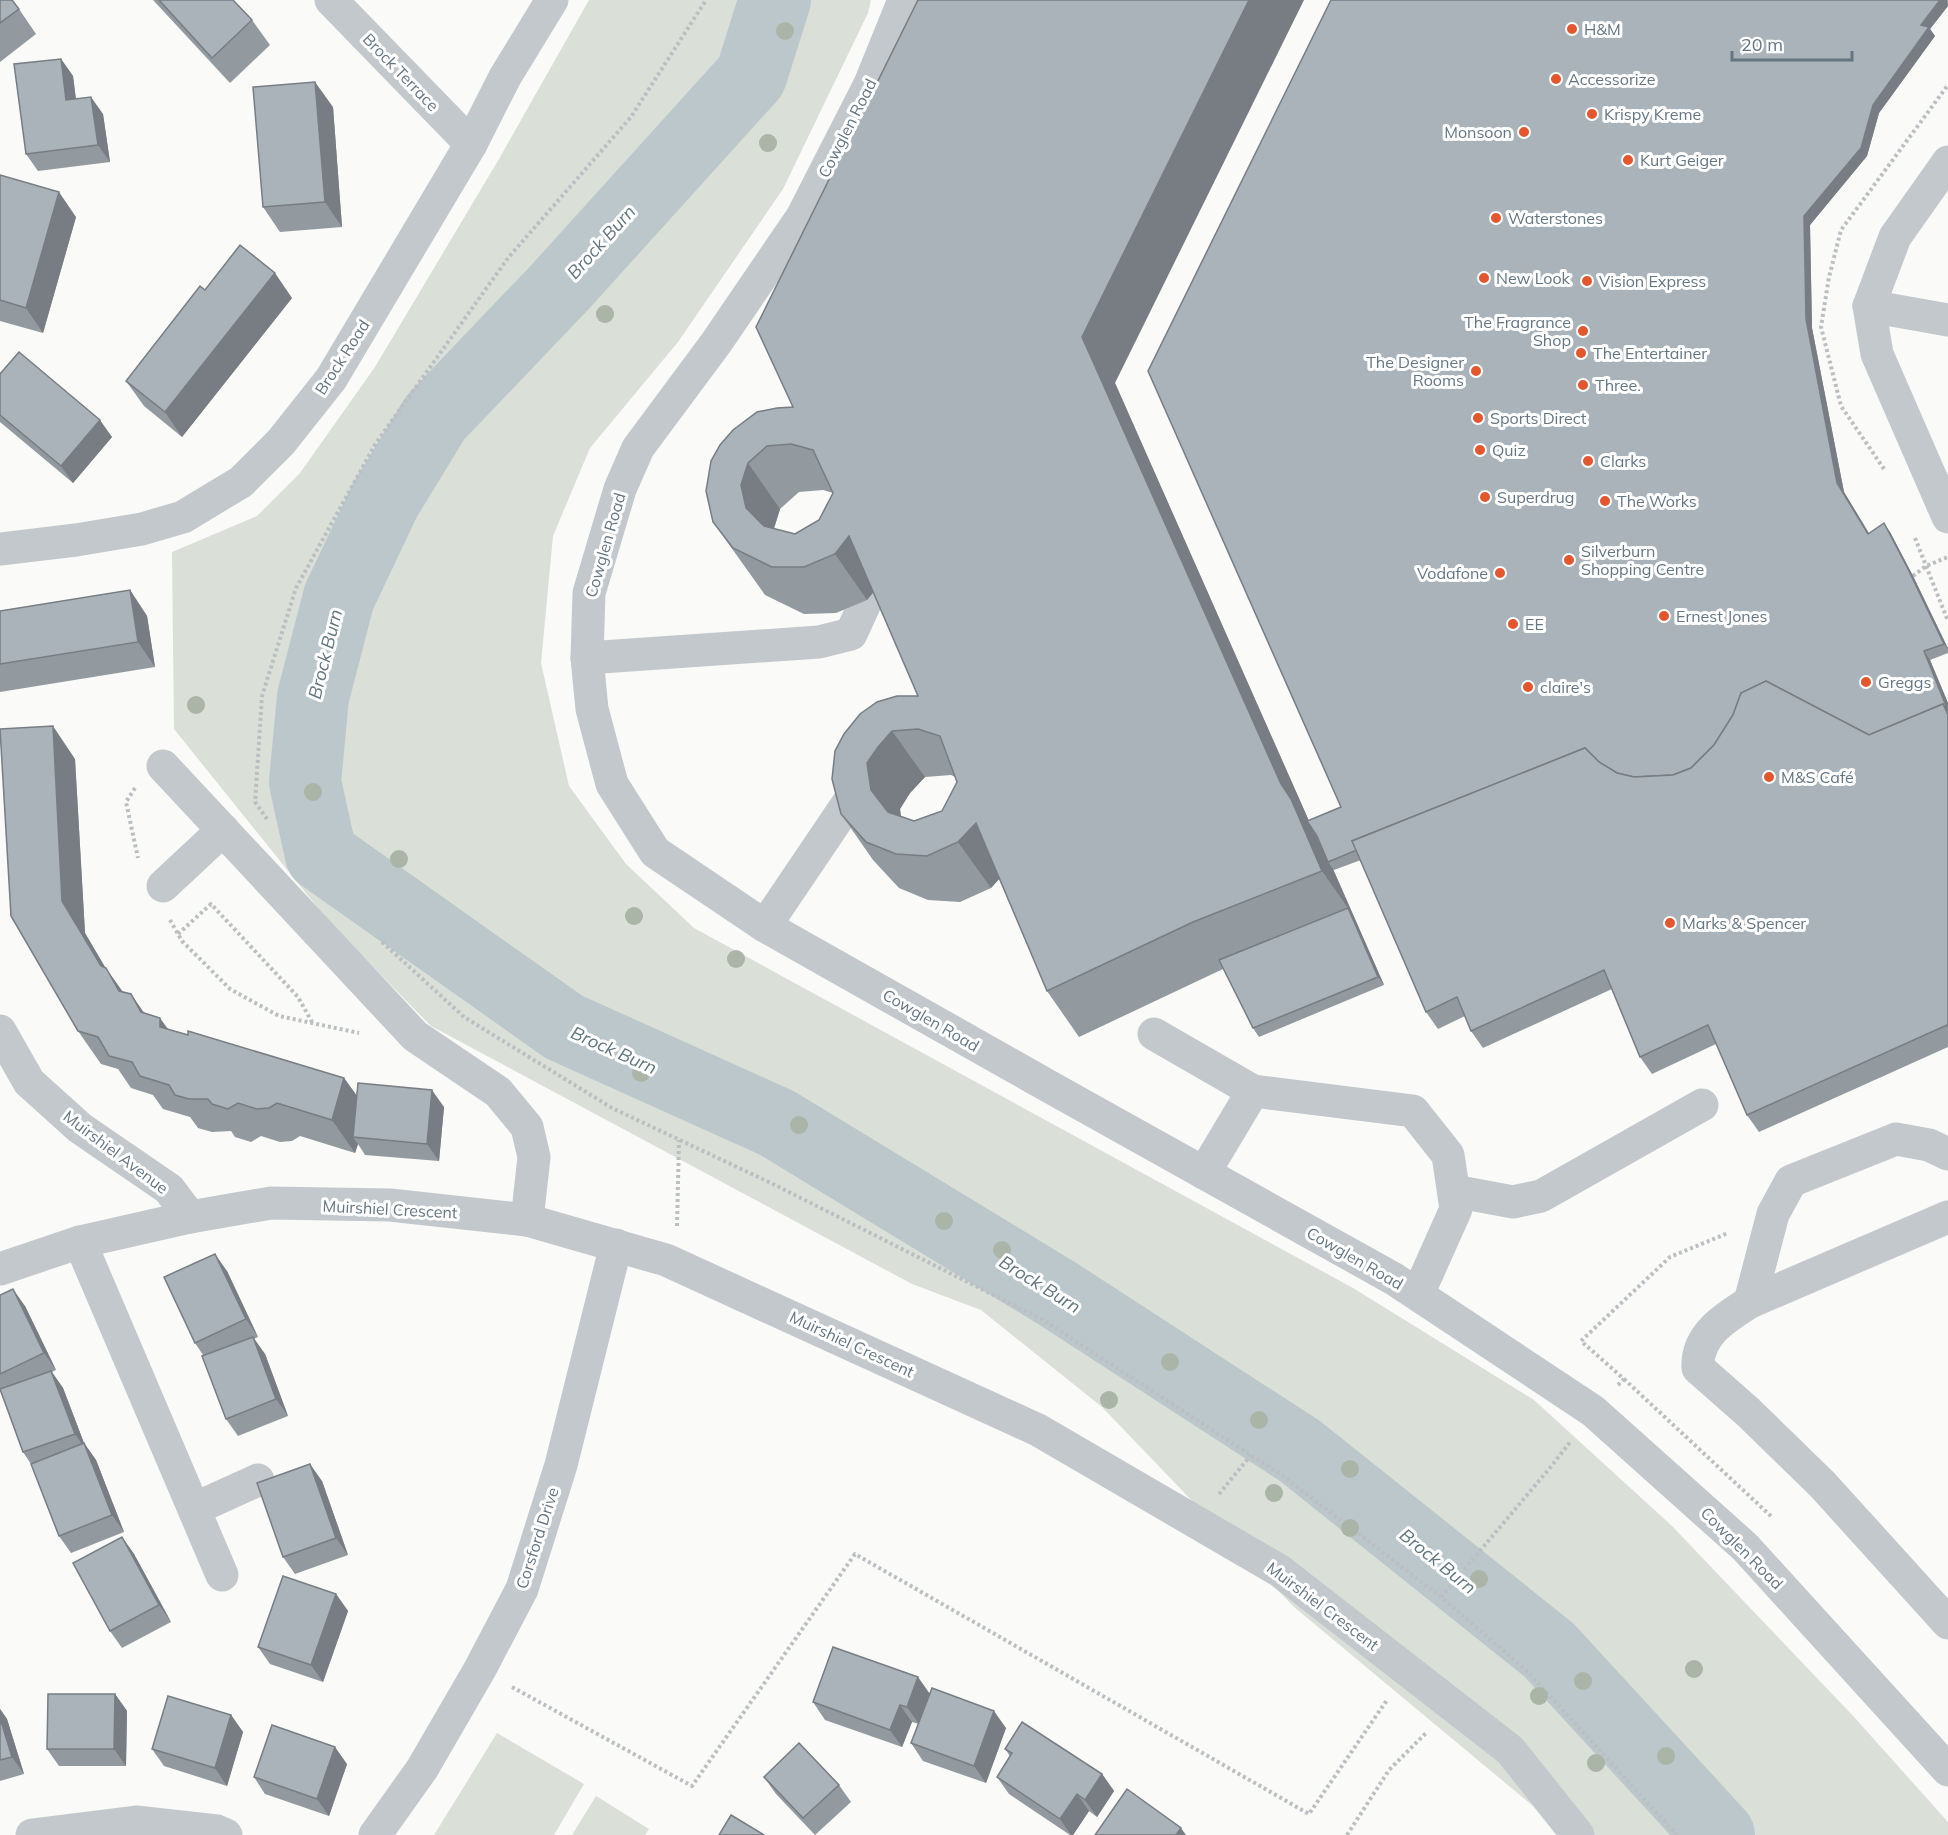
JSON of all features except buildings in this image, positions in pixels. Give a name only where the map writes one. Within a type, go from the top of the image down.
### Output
[{"type":"street","name":"Brock Terrace","points":[[331,0],[471,144]]},
{"type":"street","name":"Brock Road","points":[[0,549],[142,529],[183,517],[241,482],[281,442],[331,379],[471,144],[505,77],[552,0]]},
{"type":"street","name":"Cowglen Road","points":[[904,0],[870,84],[802,217],[716,344],[638,448],[620,489],[589,592],[586,658],[592,708],[612,784],[655,852],[765,926],[1394,1279],[1593,1411],[1745,1547],[1948,1770]]},
{"type":"street","points":[[1948,162],[1894,237],[1869,306],[1877,354],[1948,517]]},
{"type":"street","points":[[1869,306],[1948,320]]},
{"type":"street","points":[[586,658],[819,642],[851,634],[867,599],[878,529]]},
{"type":"street","points":[[765,926],[867,775],[866,751]]},
{"type":"street","points":[[163,766],[415,1036],[498,1092],[527,1127],[534,1157],[527,1220]]},
{"type":"street","points":[[156,890],[223,830]]},
{"type":"street","name":"Muirshiel Avenue","points":[[0,1031],[29,1082],[80,1128],[169,1189],[190,1217]]},
{"type":"street","points":[[1154,1034],[1253,1091],[1413,1111],[1448,1155],[1455,1200],[1418,1294]]},
{"type":"street","points":[[1204,1173],[1253,1091]]},
{"type":"street","points":[[1455,1200],[1513,1202],[1541,1196],[1702,1105]]},
{"type":"street","points":[[1750,1302],[1773,1214],[1791,1181],[1896,1139],[1929,1145],[1948,1154]]},
{"type":"street","name":"Muirshiel Crescent","points":[[0,1269],[80,1242],[190,1217],[271,1203],[390,1205],[527,1220],[666,1260],[1038,1430],[1280,1571],[1510,1750],[1578,1835]]},
{"type":"street","points":[[1948,1217],[1750,1302],[1726,1317],[1710,1332],[1697,1357],[1698,1368],[1748,1412],[1822,1484],[1948,1623]]},
{"type":"street","points":[[80,1242],[222,1575]]},
{"type":"street","name":"Corsford Drive","points":[[375,1835],[422,1769],[480,1669],[522,1589],[561,1465],[616,1245]]},
{"type":"street","points":[[194,1509],[258,1480]]},
{"type":"street","points":[[32,1835],[136,1822],[217,1831],[226,1835]]},
{"type":"path","points":[[269,821],[255,802],[262,696],[296,588],[375,443],[508,258],[631,117],[706,0]]},
{"type":"path","points":[[1913,576],[1926,566],[1948,557]]},
{"type":"path","points":[[163,766],[137,784],[126,802],[156,890],[182,941],[230,989],[279,1016],[394,1041],[409,1029]]},
{"type":"path","points":[[178,934],[211,904],[298,997],[313,1023]]},
{"type":"path","points":[[379,939],[464,1017],[612,1108],[773,1184],[1042,1320],[1283,1476],[1441,1597],[1528,1672],[1677,1835]]},
{"type":"path","points":[[676,1227],[679,1140]]},
{"type":"path","points":[[1441,1597],[1550,1469],[1593,1411],[1624,1380],[1581,1341],[1670,1257],[1773,1214]]},
{"type":"path","points":[[1196,1522],[1251,1455]]},
{"type":"path","points":[[480,1669],[692,1786],[855,1554],[1309,1814],[1407,1670]]},
{"type":"path","points":[[1347,1835],[1389,1770],[1453,1707]]},
{"type":"shaded area","points":[[589,0],[871,0],[868,13],[783,189],[678,342],[590,448],[553,536],[541,663],[569,786],[626,864],[694,928],[1353,1288],[1534,1400],[1672,1526],[1855,1718],[1948,1822],[1948,1835],[1556,1835],[1533,1806],[1294,1607],[1102,1407],[981,1310],[912,1284],[431,1026],[330,923],[174,729],[172,552],[257,516],[300,473],[375,367],[499,159]]},
{"type":"shaded area","points":[[497,1733],[584,1784],[554,1835],[434,1835]]},
{"type":"shaded area","points":[[596,1796],[649,1829],[645,1835],[572,1835]]},
{"type":"waterway","name":"Brock Burn","points":[[775,0],[751,76],[561,286],[435,418],[385,500],[339,597],[313,697],[305,782],[321,855],[564,1027],[777,1123],[1058,1294],[1300,1451],[1549,1650],[1719,1835]]},
{"type":"place","name":"H&M","points":[[1572,29]]},
{"type":"place","name":"Accessorize","points":[[1556,79]]},
{"type":"place","name":"Krispy Kreme","points":[[1592,114]]},
{"type":"place","name":"Monsoon","points":[[1524,132]]},
{"type":"place","name":"Kurt Geiger","points":[[1628,160]]},
{"type":"place","name":"Waterstones","points":[[1496,218]]},
{"type":"place","name":"New Look","points":[[1484,278]]},
{"type":"place","name":"Vision Express","points":[[1587,281]]},
{"type":"place","name":"The Fragrance Shop","points":[[1583,331]]},
{"type":"place","name":"The Entertainer","points":[[1581,353]]},
{"type":"place","name":"The Designer Rooms","points":[[1476,371]]},
{"type":"place","name":"Three.","points":[[1583,385]]},
{"type":"place","name":"Sports Direct","points":[[1478,418]]},
{"type":"place","name":"Quiz","points":[[1480,450]]},
{"type":"place","name":"Clarks","points":[[1588,461]]},
{"type":"place","name":"Superdrug","points":[[1485,497]]},
{"type":"place","name":"The Works","points":[[1605,501]]},
{"type":"place","name":"Silverburn Shopping Centre","points":[[1569,560]]},
{"type":"place","name":"Vodafone","points":[[1500,573]]},
{"type":"place","name":"Ernest Jones","points":[[1664,616]]},
{"type":"place","name":"EE","points":[[1513,624]]},
{"type":"place","name":"Greggs","points":[[1866,682]]},
{"type":"place","name":"claire's","points":[[1528,687]]},
{"type":"place","name":"M&S Café","points":[[1769,777]]},
{"type":"place","name":"Marks & Spencer","points":[[1670,923]]}]
